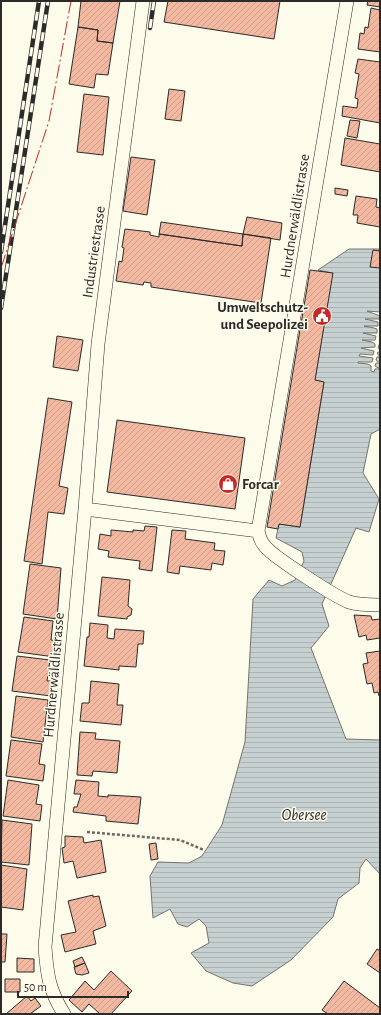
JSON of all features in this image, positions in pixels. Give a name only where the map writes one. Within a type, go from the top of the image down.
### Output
[{"type":"street","name":"Industriestrasse","points":[[85,509],[98,344],[143,1]]},
{"type":"street","name":"Hurdnerwäldlistrasse","points":[[258,531],[347,1]]},
{"type":"street","points":[[85,509],[258,531],[264,546],[287,564],[348,602],[364,605],[380,605]]},
{"type":"street","name":"Hurdnerwäldlistrasse","points":[[64,1014],[53,997],[47,973],[45,947],[85,509]]},
{"type":"path","points":[[87,832],[180,840],[204,850]]},
{"type":"water","name":"Obersee","points":[[349,249],[380,249],[380,429],[371,434],[363,473],[379,499],[369,532],[356,528],[322,604],[329,626],[311,648],[346,739],[380,740],[380,874],[366,859],[360,868],[359,883],[338,899],[333,917],[291,960],[252,986],[233,983],[206,971],[191,953],[209,943],[206,926],[199,919],[187,927],[178,924],[170,909],[153,918],[150,876],[158,862],[189,863],[202,856],[222,825],[245,742],[253,599],[269,580],[282,586],[295,580],[304,561],[302,552],[276,538],[279,524],[300,527],[324,382],[315,380],[332,273],[318,270]]},
{"type":"pier","points":[[367,311],[380,312],[380,316]]},
{"type":"pier","points":[[380,316],[380,343],[378,347],[380,351],[377,353],[380,357],[377,357],[376,360],[380,363],[376,363],[375,366],[380,369],[375,369],[374,372],[371,371],[371,366],[368,364],[358,362],[372,362],[373,358],[359,356],[360,354],[373,355],[374,351],[361,348],[375,347],[375,344],[362,340],[375,340],[376,336],[363,333],[377,333],[377,329],[364,326],[378,326],[378,322],[365,319],[379,319]]},
{"type":"building","points":[[81,1],[120,1],[113,43],[97,41],[98,30],[78,27]]},
{"type":"building","points":[[168,1],[280,1],[274,39],[164,22]]},
{"type":"building","points":[[368,1],[380,1],[380,7],[367,5]]},
{"type":"building","points":[[371,8],[380,10],[380,52],[358,49],[360,33],[364,34],[365,27],[368,28]]},
{"type":"building","points":[[78,27],[98,30],[97,41],[113,43],[108,75],[96,74],[94,88],[69,84]]},
{"type":"building","points":[[358,59],[380,62],[380,123],[342,116],[343,106],[357,108],[358,99],[355,98],[359,74],[355,73]]},
{"type":"building","points":[[169,89],[185,91],[181,121],[165,119]]},
{"type":"building","points":[[84,94],[109,97],[103,155],[77,152]]},
{"type":"building","points":[[350,120],[360,121],[357,138],[347,136]]},
{"type":"building","points":[[345,138],[380,144],[380,172],[341,165]]},
{"type":"building","points":[[131,157],[155,160],[147,215],[123,211]]},
{"type":"building","points":[[335,188],[348,190],[347,196],[335,194]]},
{"type":"building","points":[[356,196],[377,199],[376,207],[380,208],[380,227],[357,223],[358,215],[353,215]]},
{"type":"building","points":[[247,217],[282,223],[280,240],[243,234]]},
{"type":"building","points":[[161,222],[243,234],[242,246],[159,234]]},
{"type":"building","points":[[125,229],[150,232],[150,235],[159,237],[159,234],[242,246],[243,234],[271,238],[261,303],[151,287],[151,283],[144,282],[143,285],[116,281],[119,261],[122,262],[124,248],[122,247]]},
{"type":"building","points":[[373,250],[380,251],[380,268],[370,267]]},
{"type":"building","points":[[310,270],[333,273],[315,380],[324,382],[300,527],[279,524],[278,529],[267,527]]},
{"type":"building","points":[[57,336],[83,340],[78,371],[53,367]]},
{"type":"building","points":[[48,398],[72,402],[59,486],[68,488],[64,514],[48,512],[42,564],[24,561]]},
{"type":"building","points":[[117,420],[245,438],[235,509],[107,492]]},
{"type":"building","points":[[145,526],[157,527],[152,571],[139,569],[140,561],[108,557],[109,551],[98,549],[100,534],[111,536],[111,530],[133,532],[133,530],[144,531]]},
{"type":"building","points":[[172,530],[186,531],[185,539],[215,543],[214,550],[225,551],[223,565],[212,563],[211,570],[180,566],[179,574],[167,572]]},
{"type":"building","points":[[30,564],[61,568],[57,619],[23,614]]},
{"type":"building","points":[[102,577],[130,580],[128,606],[132,609],[131,615],[127,617],[127,619],[98,616]]},
{"type":"building","points":[[354,615],[371,616],[372,620],[380,619],[380,638],[367,640],[366,635],[359,637]]},
{"type":"building","points":[[24,617],[53,621],[51,640],[58,641],[55,657],[18,652]]},
{"type":"building","points":[[90,623],[108,625],[107,638],[114,639],[115,629],[144,631],[143,644],[138,644],[136,667],[119,666],[119,670],[84,666]]},
{"type":"building","points":[[380,651],[379,696],[378,692],[374,693],[372,683],[367,684],[363,664],[368,663],[366,653]]},
{"type":"building","points":[[17,656],[50,660],[47,681],[53,681],[51,696],[12,691]]},
{"type":"building","points":[[91,681],[119,684],[117,705],[123,705],[121,725],[80,721],[82,703],[89,703]]},
{"type":"building","points":[[16,696],[48,700],[43,742],[11,737]]},
{"type":"building","points":[[80,732],[96,733],[95,739],[120,741],[117,773],[93,771],[92,776],[77,775]]},
{"type":"building","points":[[11,740],[42,744],[39,764],[45,765],[43,781],[6,776]]},
{"type":"building","points":[[8,780],[39,785],[36,804],[42,805],[40,821],[3,816]]},
{"type":"building","points":[[76,780],[99,782],[98,796],[108,797],[108,795],[141,797],[138,824],[106,821],[106,816],[73,812],[74,807],[77,807],[81,794],[74,794]]},
{"type":"building","points":[[2,820],[32,824],[29,865],[1,862]]},
{"type":"building","points":[[65,836],[83,837],[84,843],[101,840],[106,872],[77,878],[73,861],[64,863],[62,848],[65,847]]},
{"type":"building","points":[[156,843],[158,859],[151,860],[149,844]]},
{"type":"building","points":[[1,865],[27,869],[23,910],[1,907]]},
{"type":"building","points":[[93,895],[93,897],[99,896],[106,926],[93,931],[96,944],[65,952],[61,935],[76,932],[68,901]]},
{"type":"building","points":[[1,934],[7,934],[5,962],[1,962]]},
{"type":"building","points":[[377,949],[380,951],[380,973],[367,964]]},
{"type":"building","points":[[82,957],[85,963],[75,967],[73,961]]},
{"type":"building","points":[[17,958],[34,959],[34,972],[17,972]]},
{"type":"building","points":[[85,963],[89,973],[82,975],[76,974],[74,967]]},
{"type":"building","points":[[111,971],[132,991],[111,1014],[100,1014],[89,1004],[82,1012],[69,1000],[85,981],[94,990]]},
{"type":"building","points":[[5,979],[20,979],[20,992],[5,992]]},
{"type":"building","points":[[344,981],[380,1008],[380,1014],[328,1014],[322,1010]]},
{"type":"building","points":[[27,996],[31,1001],[35,998],[41,1006],[30,1014],[6,1014]]},
{"type":"railway","points":[[1,252],[39,1]]},
{"type":"railway","points":[[1,308],[48,1]]},
{"type":"railway","points":[[150,28],[154,1]]},
{"type":"power","points":[[1,268],[49,121],[71,1]]},
{"type":"place","name":"Umweltschutz- und Seepolizei","points":[[322,316]]},
{"type":"place","name":"Forcar","points":[[228,484]]}]
